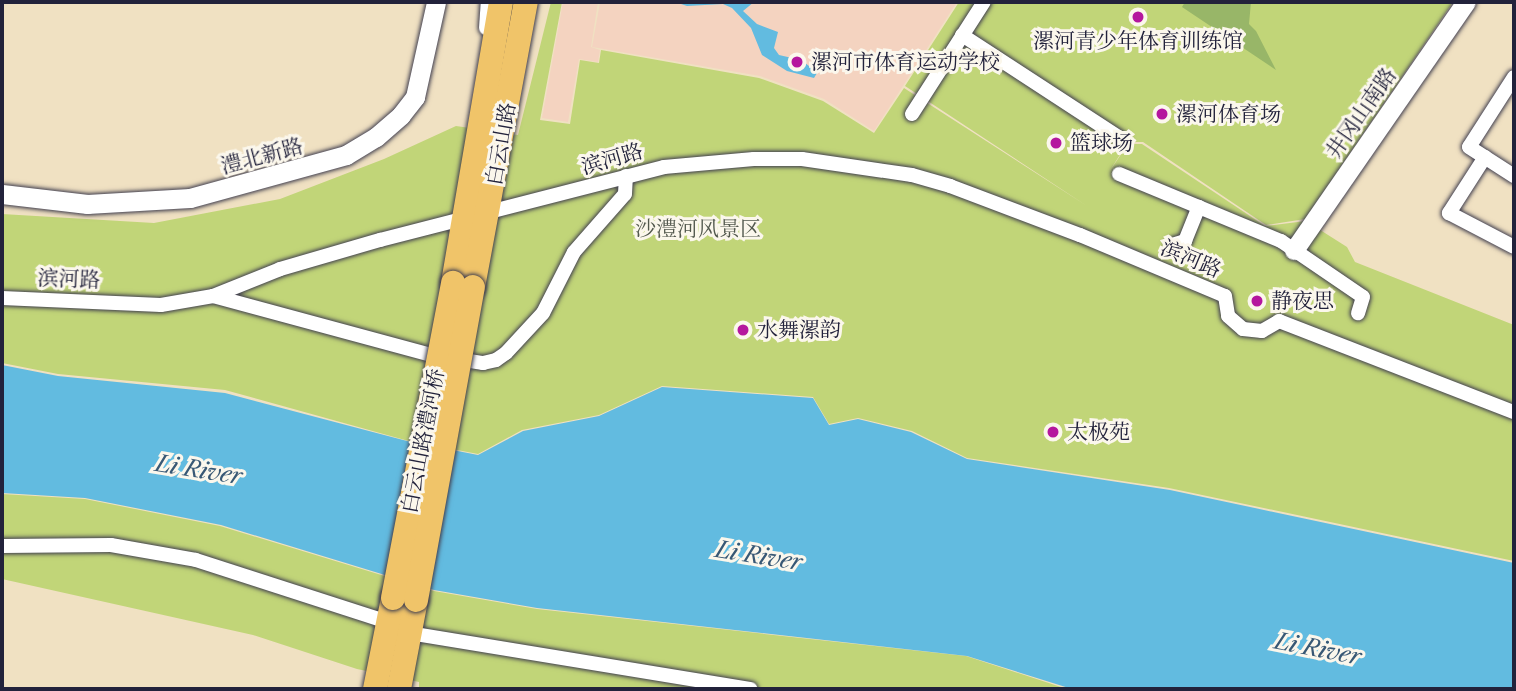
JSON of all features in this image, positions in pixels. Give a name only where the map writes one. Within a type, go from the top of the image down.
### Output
[{"type":"highway","name":"白云山路","points":[[463,285],[488,215],[490,142],[501,2]]},
{"type":"highway","name":"白云山路","points":[[463,285],[464,221],[490,142],[526,2]]},
{"type":"highway","name":"白云山路澧河桥","points":[[401,613],[463,285]]},
{"type":"highway","points":[[387,688],[401,613]]},
{"type":"street","name":"澧北新路","points":[[2,194],[87,204],[190,198],[346,155],[376,137],[401,115],[415,97],[436,2]]},
{"type":"street","points":[[488,2],[490,142]]},
{"type":"street","points":[[490,142],[539,2]]},
{"type":"street","points":[[912,114],[984,2]]},
{"type":"street","name":"井冈山南路","points":[[1294,250],[1466,2]]},
{"type":"street","points":[[962,35],[1123,140]]},
{"type":"street","points":[[1513,81],[1469,147],[1514,176]]},
{"type":"street","points":[[1485,157],[1449,213],[1514,247]]},
{"type":"street","name":"滨河路","points":[[2,298],[161,305],[214,296],[280,269],[626,176],[691,163],[802,159],[912,175],[1067,230],[1225,296],[1228,316],[1243,330],[1262,331],[1279,321],[1514,412]]},
{"type":"street","points":[[1119,174],[1294,250],[1363,297],[1358,313]]},
{"type":"street","points":[[214,296],[432,355],[483,363],[496,360],[506,353],[543,313],[574,252],[625,194],[626,176]]},
{"type":"street","points":[[1172,245],[1185,242],[1199,207]]},
{"type":"street","points":[[2,546],[111,545],[196,561],[401,613],[750,689]]},
{"type":"shaded area","points":[[563,2],[598,2],[591,47],[600,50],[598,62],[579,59],[568,122],[542,118]]},
{"type":"shaded area","name":"漯河市体育运动学校","points":[[600,2],[957,2],[874,131],[824,99],[760,76],[592,47]]},
{"type":"green space","name":"沙澧河风景区","points":[[551,2],[562,2],[540,120],[570,124],[580,60],[599,63],[601,50],[759,78],[823,101],[874,133],[904,88],[1087,206],[905,86],[959,2],[1453,2],[1305,219],[1266,225],[1143,142],[1128,142],[1109,172],[1128,144],[1142,144],[1265,226],[1306,221],[1347,247],[1355,262],[1514,325],[1514,561],[1169,488],[967,458],[912,431],[858,418],[829,424],[813,397],[662,386],[599,415],[522,430],[478,454],[405,440],[225,390],[58,374],[2,363],[2,214],[154,223],[280,199],[384,159],[456,126],[518,135]]},
{"type":"green space","points":[[1185,2],[1251,2],[1249,24],[1256,31],[1276,70],[1182,7]]},
{"type":"green space","points":[[2,494],[85,499],[220,526],[434,591],[537,609],[966,656],[1067,689],[419,689],[419,682],[357,669],[253,635],[2,579]]},
{"type":"water","points":[[675,2],[754,2],[743,11],[757,24],[778,32],[774,48],[779,55],[801,60],[813,69],[823,63],[814,78],[787,71],[762,55],[751,28],[732,8],[723,4],[687,6]]},
{"type":"water","name":"Li River","points":[[2,365],[58,376],[225,393],[407,441],[478,455],[523,431],[599,416],[662,387],[813,398],[829,425],[858,419],[911,432],[967,459],[1170,490],[1514,563],[1514,689],[1072,689],[967,656],[537,608],[434,590],[221,525],[85,498],[2,493]]},
{"type":"place","name":"漯河青少年体育训练馆","points":[[1138,17]]},
{"type":"place","name":"漯河市体育运动学校","points":[[797,62]]},
{"type":"place","name":"漯河体育场","points":[[1162,114]]},
{"type":"place","name":"篮球场","points":[[1056,143]]},
{"type":"place","name":"静夜思","points":[[1257,301]]},
{"type":"place","name":"水舞漯韵","points":[[743,330]]},
{"type":"place","name":"太极苑","points":[[1053,432]]}]
